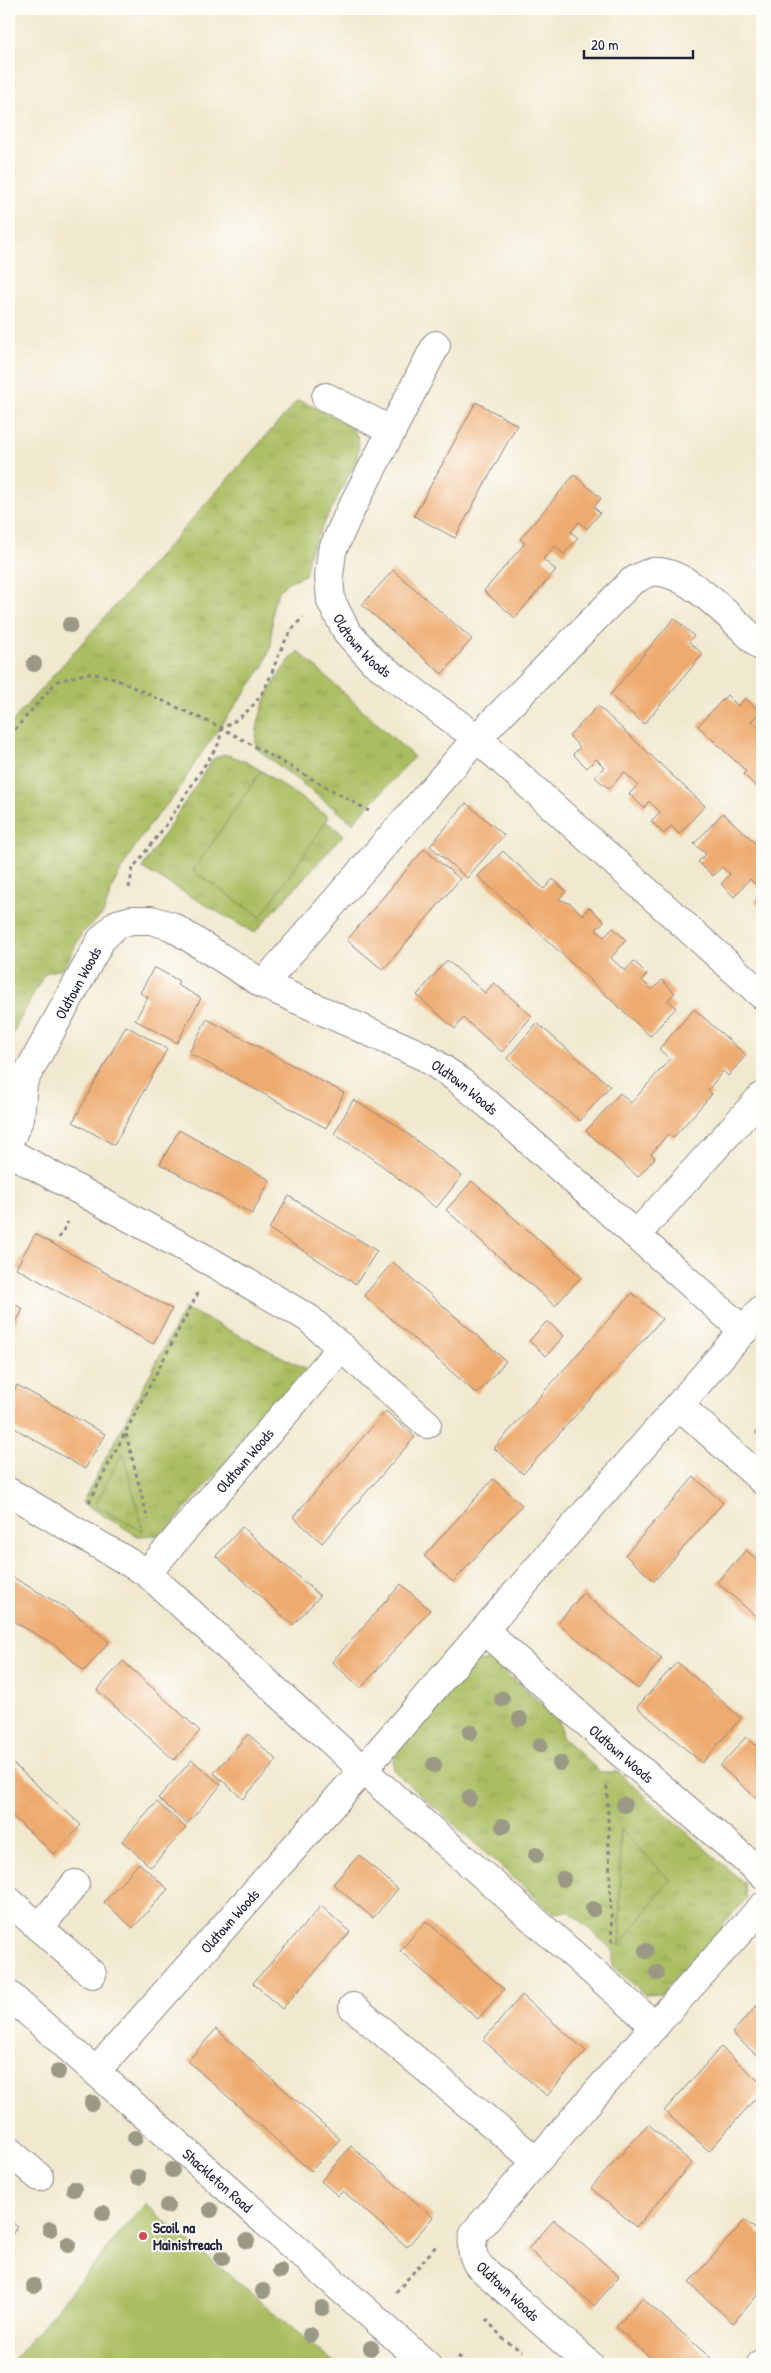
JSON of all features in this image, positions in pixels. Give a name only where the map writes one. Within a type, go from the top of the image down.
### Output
[{"type":"street","name":"Oldtown Woods","points":[[436,345],[350,511],[332,552],[329,576],[331,600],[347,632],[373,661],[477,738],[762,995]]},
{"type":"street","points":[[326,397],[392,431]]},
{"type":"street","points":[[262,984],[477,738],[631,582],[651,572],[669,573],[690,582],[762,647]]},
{"type":"street","name":"Oldtown Woods","points":[[9,1141],[20,1118],[23,1082],[101,940],[117,924],[132,920],[151,920],[171,926],[262,984],[425,1057],[456,1078],[744,1331]]},
{"type":"street","points":[[636,1235],[762,1096]]},
{"type":"street","points":[[9,1152],[213,1263],[308,1318],[427,1424]]},
{"type":"street","name":"Oldtown Woods","points":[[96,2071],[363,1770],[762,1309]]},
{"type":"street","name":"Oldtown Woods","points":[[146,1573],[342,1347]]},
{"type":"street","points":[[680,1406],[762,1480]]},
{"type":"street","points":[[9,1492],[146,1573],[363,1770],[655,2026]]},
{"type":"street","name":"Oldtown Woods","points":[[484,1630],[606,1740],[762,1874]]},
{"type":"street","points":[[39,1928],[75,1884]]},
{"type":"street","points":[[9,1901],[92,1974]]},
{"type":"street","name":"Oldtown Woods","points":[[589,2364],[478,2266],[473,2258],[471,2247],[474,2233],[762,1907]]},
{"type":"street","name":"Shackleton Road","points":[[9,1995],[426,2364]]},
{"type":"street","points":[[353,2007],[536,2161]]},
{"type":"street","points":[[9,2151],[39,2177]]},
{"type":"path","points":[[132,920],[128,895],[132,868],[166,826],[218,743],[222,728],[239,720],[258,701],[268,685],[293,627],[304,615],[331,600]]},
{"type":"path","points":[[9,736],[56,682],[89,673],[111,677],[222,728],[399,828]]},
{"type":"path","points":[[75,1530],[213,1263]]},
{"type":"path","points":[[126,1434],[150,1529],[167,1550]]},
{"type":"path","points":[[606,1740],[614,1990]]},
{"type":"path","points":[[396,2292],[445,2237]]},
{"type":"green space","points":[[298,400],[329,414],[345,424],[356,434],[359,444],[356,461],[310,551],[305,575],[288,582],[279,591],[273,606],[271,645],[264,666],[196,761],[176,794],[151,823],[131,853],[114,883],[103,914],[82,933],[64,968],[45,973],[9,1040],[9,725]]},
{"type":"green space","points":[[298,651],[414,757],[353,823],[256,748],[258,722],[267,696],[281,672]]},
{"type":"green space","points":[[223,754],[255,767],[344,834],[254,933],[142,868],[213,759]]},
{"type":"green space","points":[[261,771],[329,817],[261,917],[193,871]]},
{"type":"green space","points":[[185,1308],[306,1369],[170,1527],[159,1535],[138,1536],[82,1503]]},
{"type":"green space","points":[[123,1452],[143,1531],[95,1506]]},
{"type":"green space","points":[[492,1660],[559,1720],[562,1737],[600,1772],[618,1772],[744,1883],[747,1898],[723,1924],[722,1935],[691,1971],[680,1973],[662,1994],[645,1995],[613,1966],[613,1950],[569,1911],[553,1913],[394,1771],[393,1756],[443,1680],[462,1678],[476,1662]]},
{"type":"green space","points":[[620,1829],[670,1880],[620,1945]]},
{"type":"green space","name":"Scoil na Mainistreach","points":[[145,2204],[335,2364],[10,2364]]},
{"type":"building","points":[[476,402],[517,425],[455,538],[414,516]]},
{"type":"building","points":[[574,475],[601,498],[594,507],[600,513],[587,529],[579,522],[571,532],[578,538],[564,554],[555,546],[543,559],[556,570],[515,618],[484,591],[525,543],[520,539]]},
{"type":"building","points":[[393,570],[472,639],[442,674],[362,605]]},
{"type":"building","points":[[674,618],[694,636],[689,642],[703,654],[644,724],[610,695]]},
{"type":"building","points":[[727,695],[738,706],[745,698],[760,712],[751,721],[760,729],[762,726],[762,792],[743,774],[746,771],[698,726]]},
{"type":"building","points":[[598,706],[705,806],[679,834],[671,826],[664,834],[651,821],[660,812],[649,801],[644,808],[629,794],[638,785],[624,772],[609,789],[595,777],[604,767],[596,759],[587,768],[573,754],[580,747],[569,736]]},
{"type":"building","points":[[466,803],[504,835],[467,878],[430,846]]},
{"type":"building","points":[[723,813],[762,849],[762,891],[750,879],[734,897],[721,884],[730,874],[722,867],[713,876],[698,862],[706,854],[694,844]]},
{"type":"building","points":[[424,849],[460,879],[383,970],[347,940]]},
{"type":"building","points":[[503,851],[544,889],[553,879],[566,891],[559,899],[571,904],[583,915],[589,907],[604,921],[596,930],[604,937],[613,928],[626,940],[611,958],[625,971],[634,961],[647,974],[642,980],[652,990],[662,980],[675,993],[668,1000],[676,1008],[650,1036],[478,876]]},
{"type":"building","points":[[762,894],[762,908],[755,902]]},
{"type":"building","points":[[447,960],[485,993],[494,983],[532,1016],[502,1052],[463,1018],[455,1029],[417,995]]},
{"type":"building","points":[[154,967],[179,981],[177,985],[201,998],[177,1043],[135,1020],[148,997],[140,993]]},
{"type":"building","points":[[694,1009],[746,1055],[728,1076],[723,1071],[708,1090],[712,1094],[673,1138],[668,1134],[651,1154],[655,1158],[638,1177],[586,1131],[620,1093],[631,1103],[670,1059],[659,1049]]},
{"type":"building","points":[[207,1019],[344,1093],[326,1128],[189,1053]]},
{"type":"building","points":[[537,1023],[610,1086],[580,1121],[507,1058]]},
{"type":"building","points":[[126,1026],[167,1049],[114,1145],[73,1122]]},
{"type":"building","points":[[353,1100],[395,1124],[462,1176],[436,1208],[371,1157],[334,1134]]},
{"type":"building","points":[[179,1130],[270,1180],[252,1214],[160,1164]]},
{"type":"building","points":[[472,1181],[581,1277],[555,1306],[446,1210]]},
{"type":"building","points":[[289,1196],[377,1251],[356,1284],[269,1229]]},
{"type":"building","points":[[35,1234],[172,1309],[153,1344],[16,1268]]},
{"type":"building","points":[[393,1262],[506,1361],[477,1394],[364,1295]]},
{"type":"building","points":[[632,1293],[662,1319],[523,1474],[494,1448]]},
{"type":"building","points":[[9,1301],[23,1309],[9,1336]]},
{"type":"building","points":[[547,1321],[564,1336],[546,1356],[529,1341]]},
{"type":"building","points":[[17,1385],[105,1434],[85,1469],[9,1425],[9,1400]]},
{"type":"building","points":[[386,1411],[415,1437],[322,1543],[293,1517]]},
{"type":"building","points":[[762,1425],[762,1439],[755,1433]]},
{"type":"building","points":[[694,1477],[723,1503],[654,1581],[625,1555]]},
{"type":"building","points":[[493,1479],[522,1505],[453,1582],[424,1556]]},
{"type":"building","points":[[242,1527],[320,1596],[293,1625],[216,1556]]},
{"type":"building","points":[[746,1550],[762,1564],[762,1622],[717,1582]]},
{"type":"building","points":[[9,1575],[73,1612],[109,1642],[84,1671],[55,1645],[9,1619]]},
{"type":"building","points":[[401,1584],[430,1610],[361,1688],[332,1662]]},
{"type":"building","points":[[583,1593],[662,1658],[638,1689],[558,1623]]},
{"type":"building","points":[[123,1661],[200,1731],[174,1760],[97,1690]]},
{"type":"building","points":[[677,1662],[741,1718],[702,1763],[637,1707]]},
{"type":"building","points":[[248,1734],[277,1760],[243,1799],[214,1773]]},
{"type":"building","points":[[746,1737],[762,1751],[762,1803],[720,1766]]},
{"type":"building","points":[[9,1760],[81,1825],[54,1854],[9,1813]]},
{"type":"building","points":[[192,1760],[221,1785],[187,1824],[158,1798]]},
{"type":"building","points":[[157,1802],[186,1828],[151,1867],[122,1841]]},
{"type":"building","points":[[359,1855],[398,1889],[373,1918],[333,1884]]},
{"type":"building","points":[[139,1863],[168,1889],[133,1928],[104,1902]]},
{"type":"building","points":[[321,1906],[350,1932],[282,2009],[253,1983]]},
{"type":"building","points":[[426,1921],[504,1989],[478,2019],[400,1951]]},
{"type":"building","points":[[522,1995],[586,2051],[547,2096],[483,2040]]},
{"type":"building","points":[[762,2000],[762,2060],[732,2033]]},
{"type":"building","points":[[216,2029],[340,2139],[311,2171],[188,2061]]},
{"type":"building","points":[[721,2047],[762,2084],[762,2091],[709,2151],[664,2111]]},
{"type":"building","points":[[648,2124],[692,2163],[636,2227],[591,2188]]},
{"type":"building","points":[[351,2146],[433,2217],[407,2247],[343,2191],[338,2196],[321,2181]]},
{"type":"building","points":[[9,2220],[18,2227],[9,2238]]},
{"type":"building","points":[[554,2220],[619,2276],[594,2306],[528,2249]]},
{"type":"building","points":[[745,2220],[762,2235],[762,2290],[733,2323],[689,2283]]},
{"type":"building","points":[[642,2298],[713,2360],[709,2364],[658,2364],[616,2327]]},
{"type":"place","name":"Scoil na Mainistreach","points":[[143,2236]]}]
